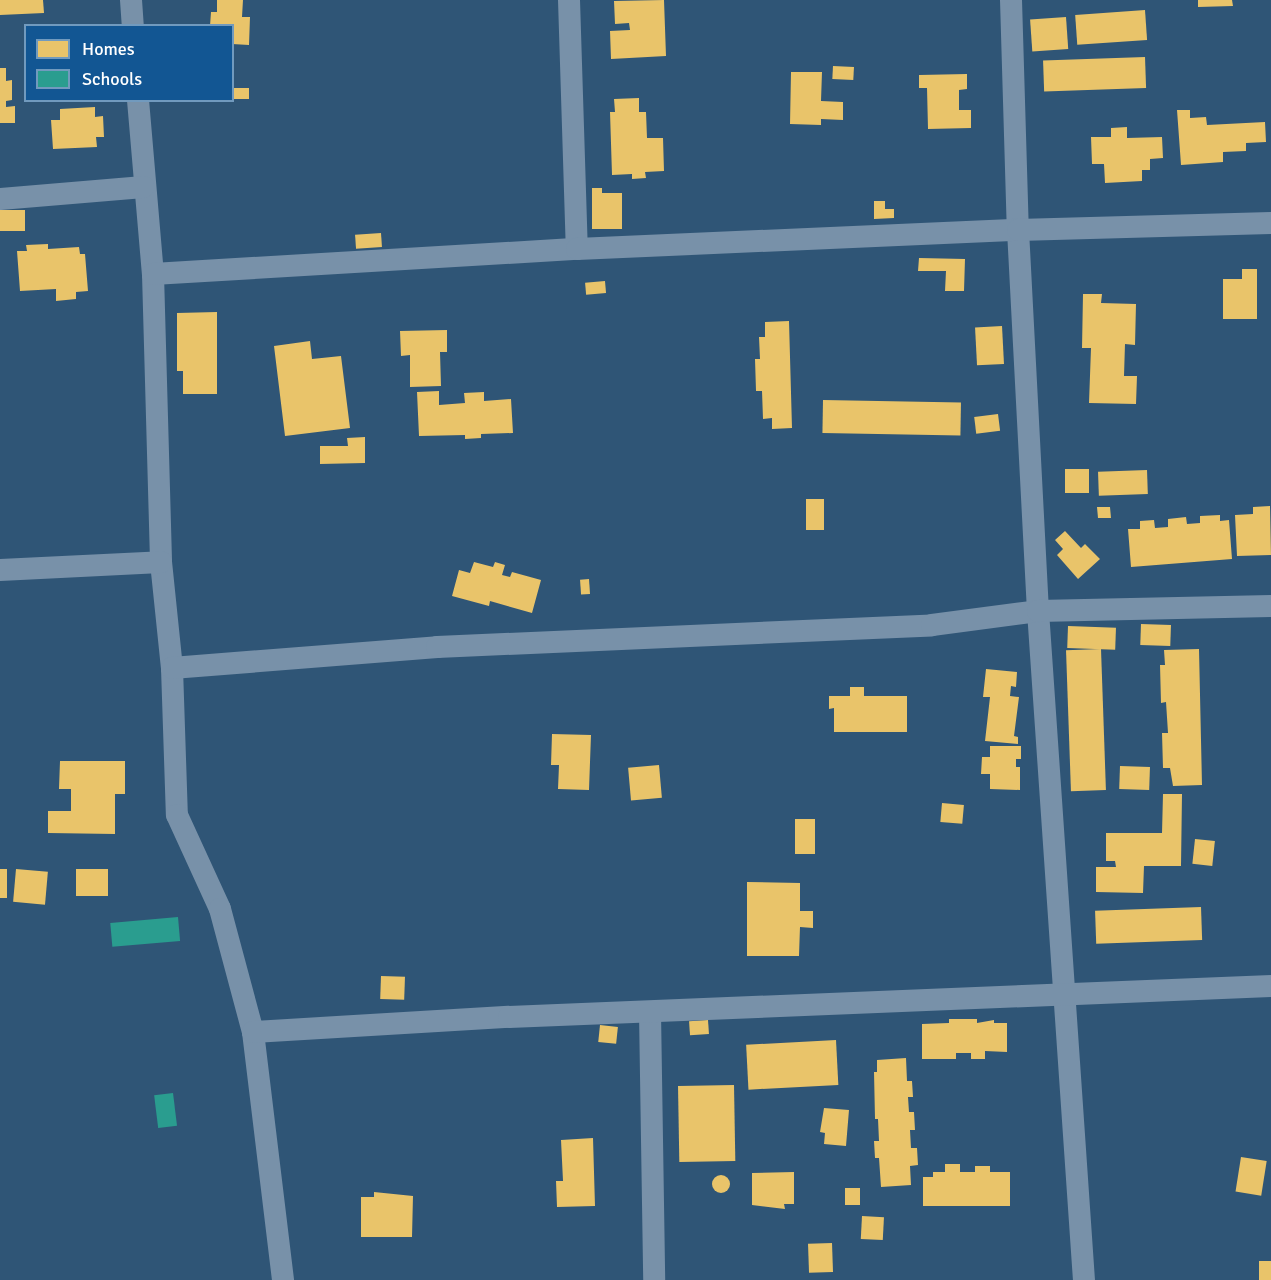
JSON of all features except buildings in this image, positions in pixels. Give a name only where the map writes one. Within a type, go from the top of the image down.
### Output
[{"type":"street","points":[[131,0],[133,24]]},
{"type":"street","points":[[569,0],[577,249]]},
{"type":"street","points":[[1011,0],[1018,230],[1038,611],[1084,1280]]},
{"type":"street","points":[[138,102],[153,273],[161,562],[172,668],[177,815],[220,909],[253,1032],[284,1280]]},
{"type":"street","points":[[0,199],[144,187]]},
{"type":"street","points":[[153,273],[577,249],[1018,230],[1271,223]]},
{"type":"street","points":[[0,570],[161,562]]},
{"type":"street","points":[[172,668],[437,647],[932,625],[1038,611],[1271,606]]},
{"type":"street","points":[[253,1032],[650,1012],[1271,986]]},
{"type":"street","points":[[650,1012],[654,1280]]}]
